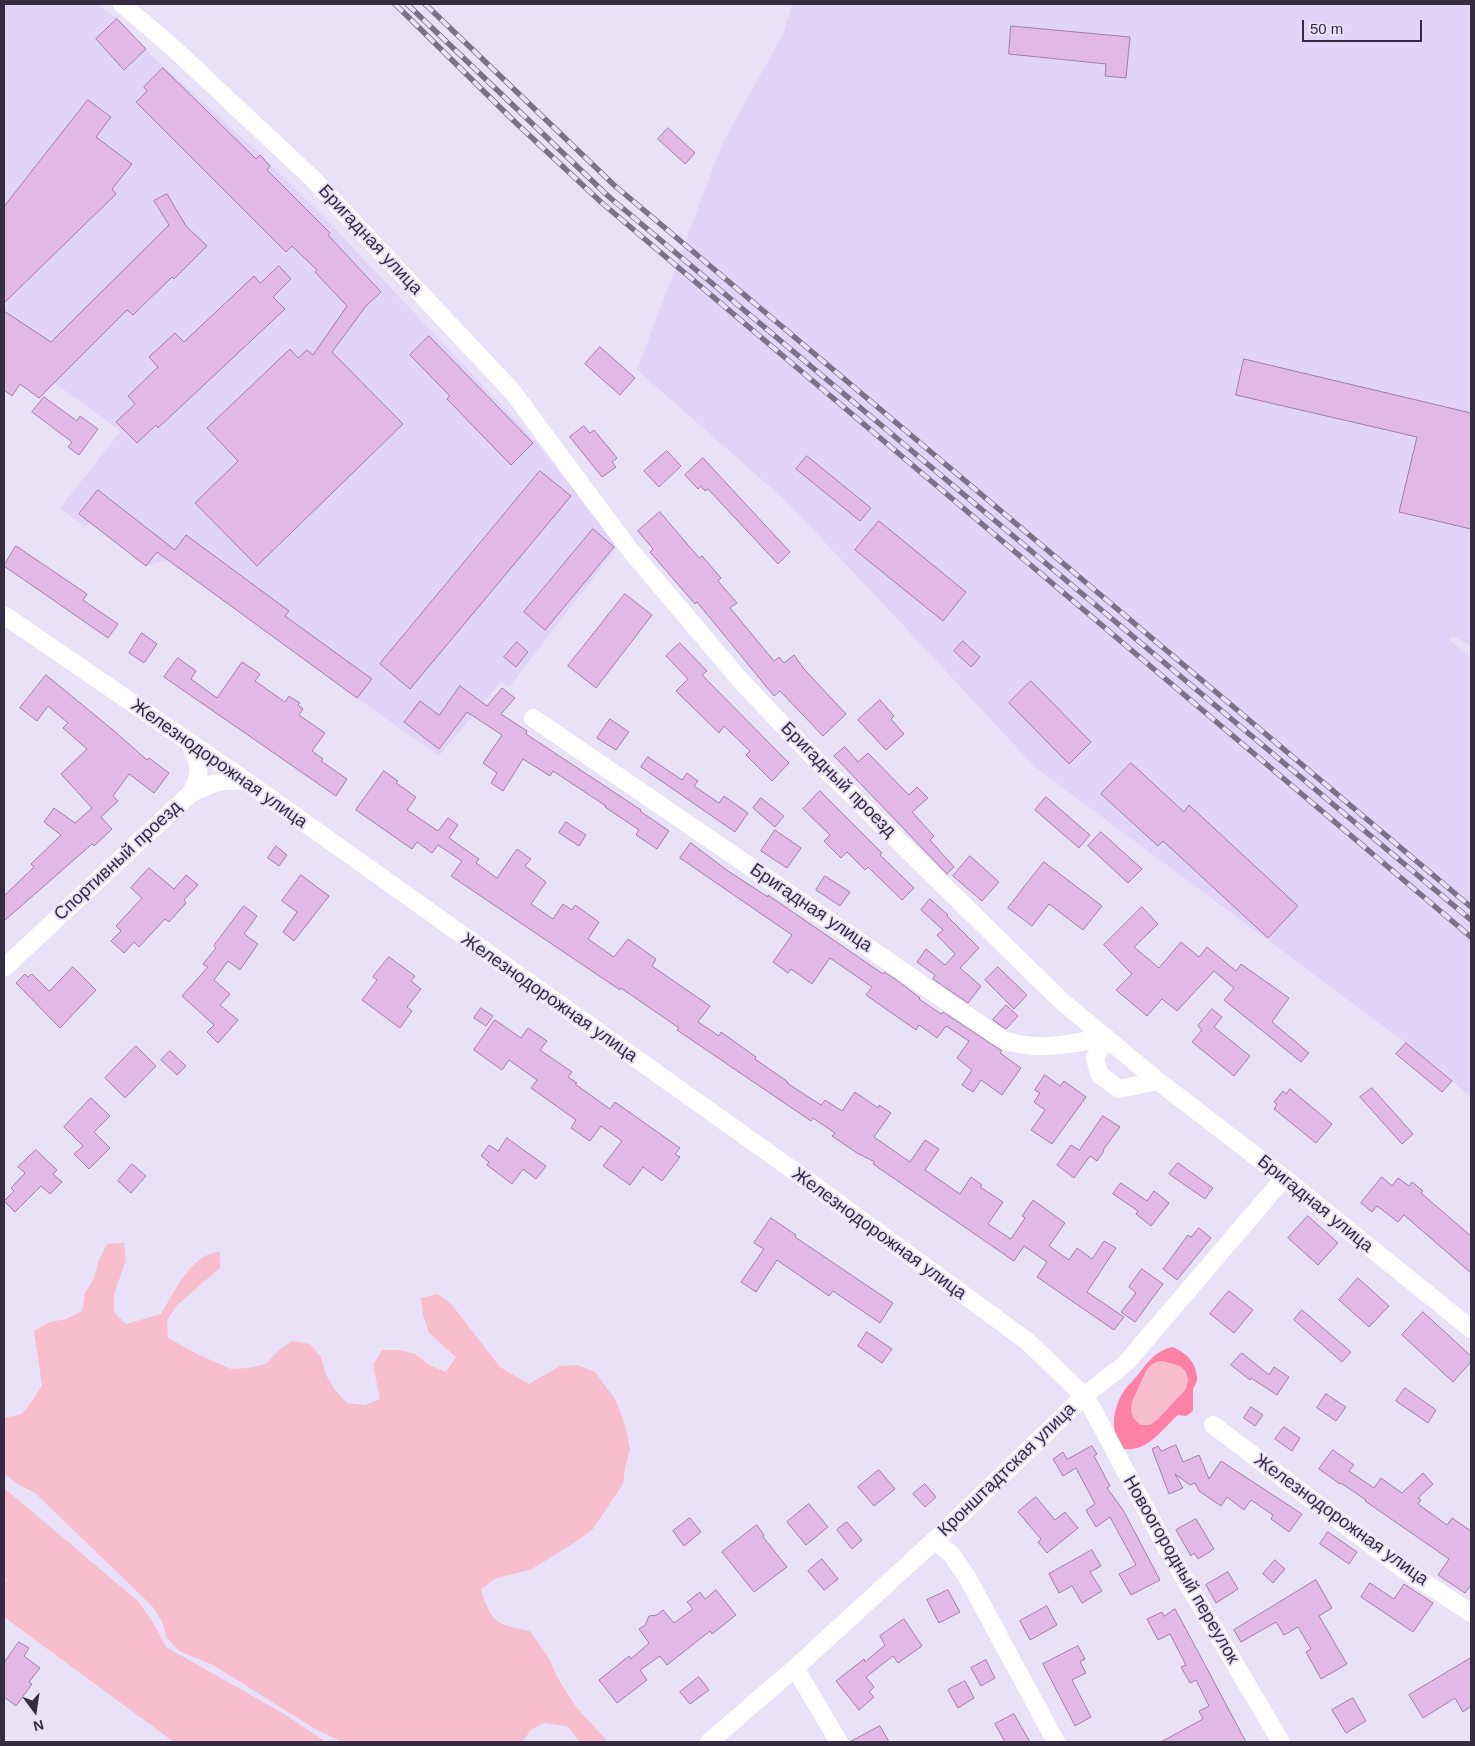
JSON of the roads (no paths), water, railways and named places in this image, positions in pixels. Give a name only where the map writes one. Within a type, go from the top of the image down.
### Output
[{"type":"street","name":"Бригадная улица","points":[[122,4],[172,46],[311,177],[512,391],[593,500]]},
{"type":"street","name":"Бригадный проезд","points":[[593,500],[630,550],[748,688],[824,767],[1064,1004],[1106,1037]]},
{"type":"street","name":"Железнодорожная улица","points":[[4,615],[246,781],[796,1173],[1027,1341],[1084,1396]]},
{"type":"street","name":"Бригадная улица","points":[[534,718],[1003,1040],[1020,1046],[1060,1046],[1106,1037],[1471,1329]]},
{"type":"street","points":[[189,742],[196,755],[200,771],[197,783],[190,794]]},
{"type":"street","name":"Спортивный проезд","points":[[4,968],[190,794],[213,783],[226,780],[246,781]]},
{"type":"street","points":[[1106,1037],[1095,1058],[1099,1074],[1119,1089],[1158,1080]]},
{"type":"street","name":"Кронштадтская улица","points":[[709,1742],[796,1668],[935,1540],[1084,1396],[1126,1363],[1284,1178]]},
{"type":"street","name":"Новоогородный переулок","points":[[1084,1396],[1167,1549],[1281,1742]]},
{"type":"street","name":"Железнодорожная улица","points":[[1213,1425],[1402,1568],[1471,1613]]},
{"type":"street","points":[[935,1540],[952,1555],[967,1577],[1056,1742]]},
{"type":"street","points":[[796,1668],[839,1742]]},
{"type":"railway","points":[[395,4],[516,123],[602,203],[1471,937]]},
{"type":"railway","points":[[407,4],[608,196],[1471,920]]},
{"type":"railway","points":[[425,4],[614,185],[1471,907]]}]
